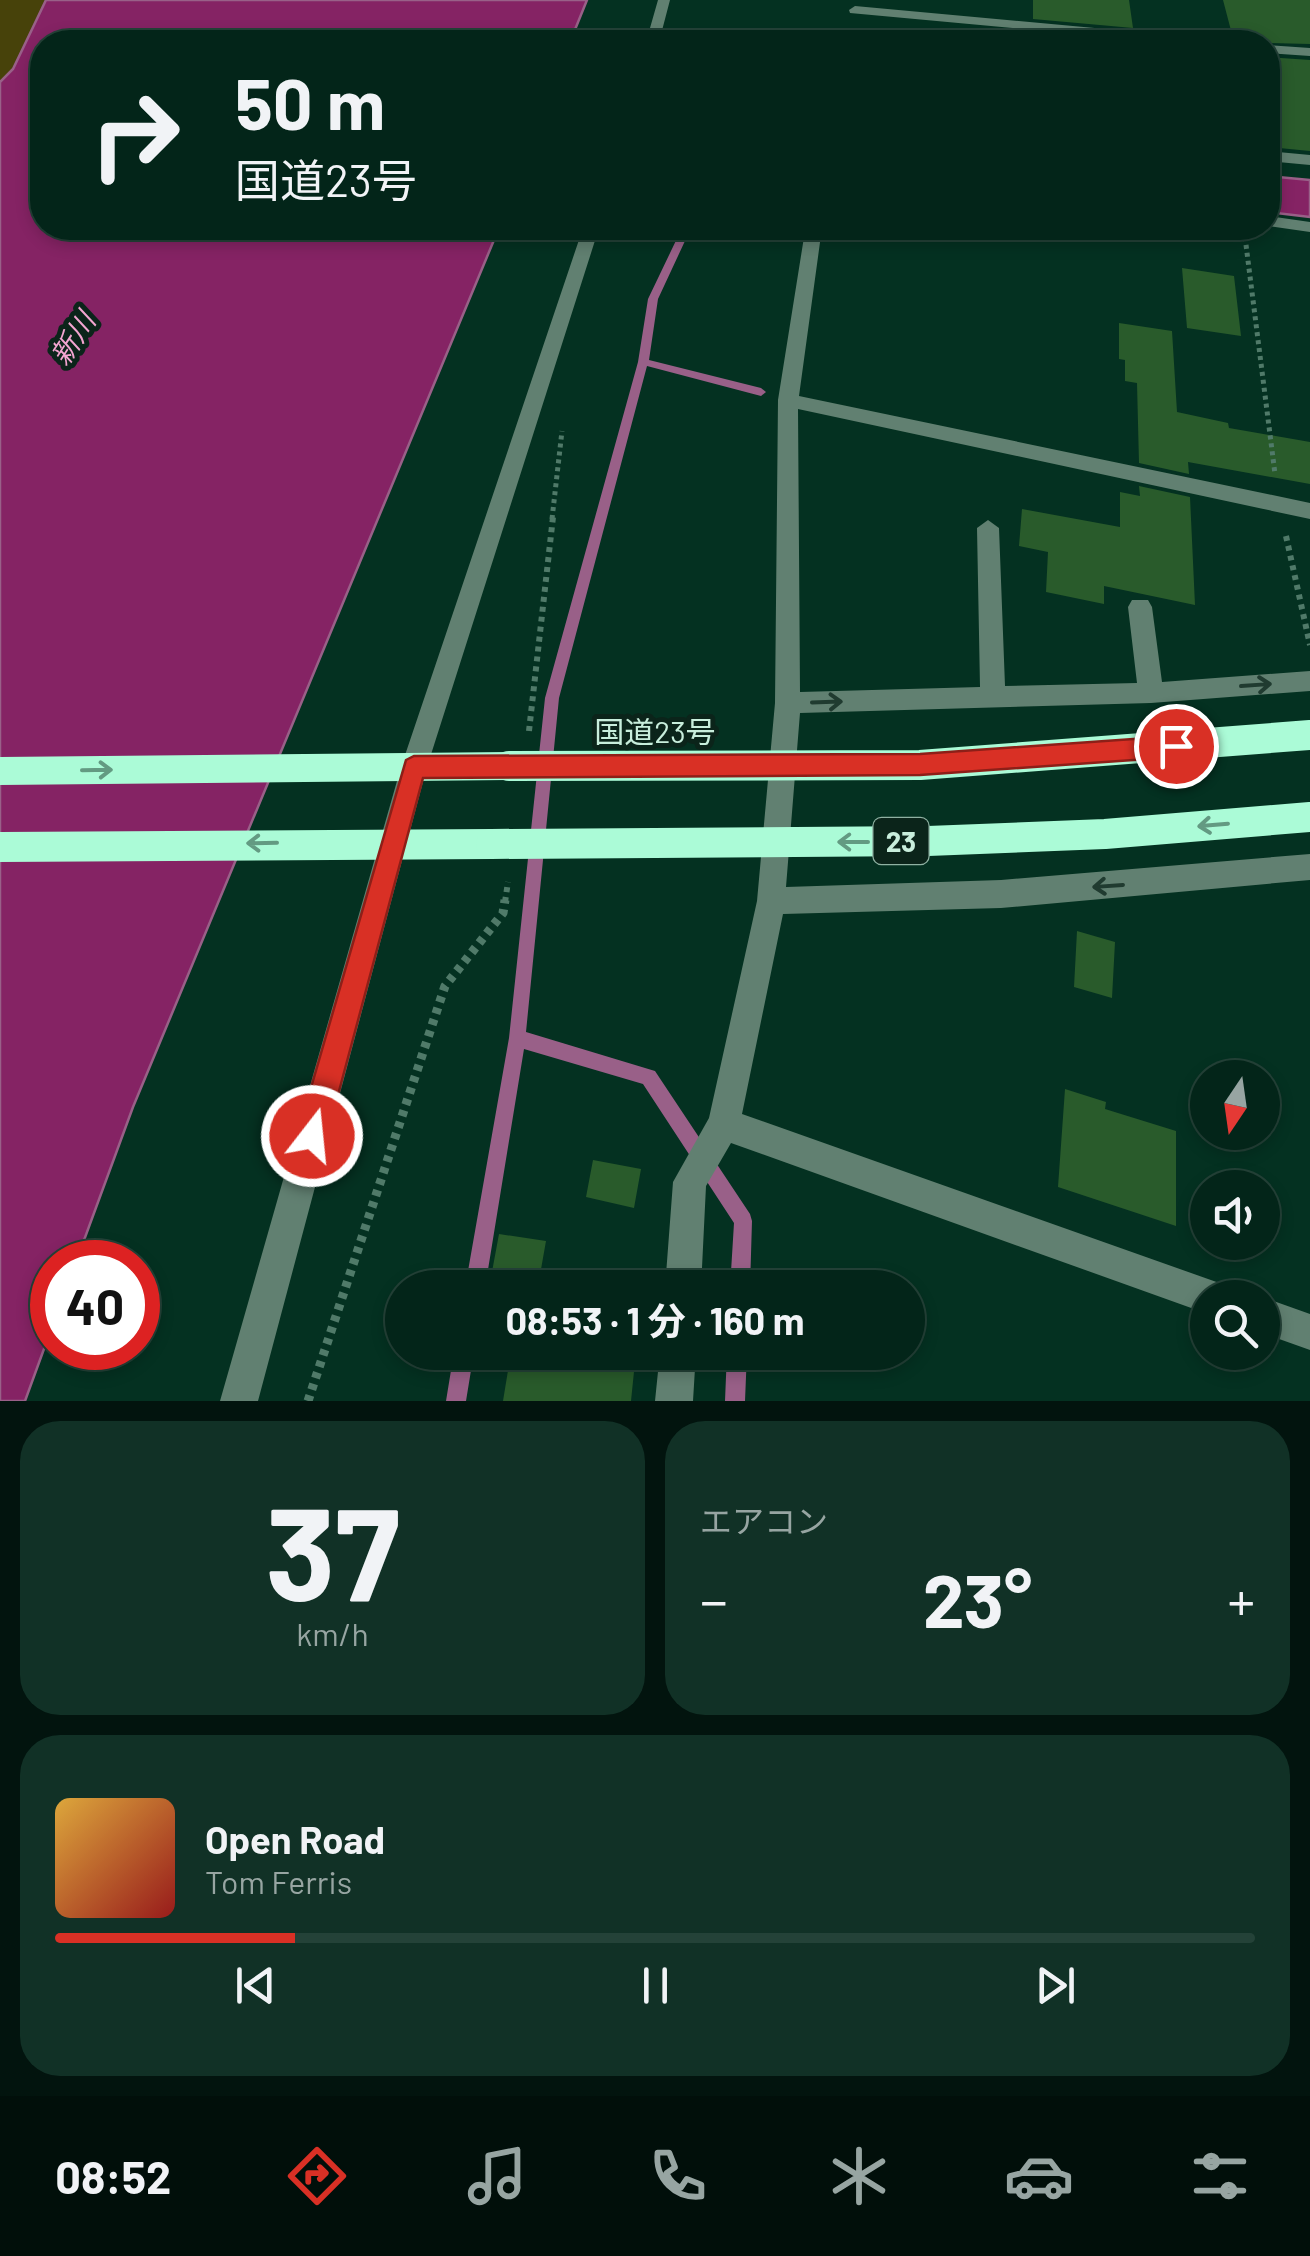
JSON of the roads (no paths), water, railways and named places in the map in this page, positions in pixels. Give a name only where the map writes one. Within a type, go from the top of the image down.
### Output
[{"type":"highway","name":"国道23号","points":[[0,771],[414,767],[518,756],[920,765],[1310,735]]},
{"type":"highway","name":"23","points":[[0,847],[928,841],[1105,834],[1310,816]]},
{"type":"street","points":[[655,30],[664,0]]},
{"type":"street","points":[[855,30],[854,5],[1090,30]]},
{"type":"street","points":[[1280,49],[1310,52]]},
{"type":"street","points":[[1280,157],[1310,160]]},
{"type":"street","points":[[1280,223],[1310,227]]},
{"type":"street","points":[[240,1401],[414,767],[587,240]]},
{"type":"street","points":[[683,1270],[690,1182],[719,1132],[771,900],[788,703],[788,400],[817,240]]},
{"type":"street","points":[[788,400],[1310,511]]},
{"type":"street","points":[[988,528],[993,697]]},
{"type":"street","points":[[1140,607],[1151,693]]},
{"type":"street","points":[[788,703],[1151,693],[1310,681]]},
{"type":"street","points":[[771,900],[1000,894],[1310,867]]},
{"type":"street","points":[[719,1132],[1190,1291]]},
{"type":"street","points":[[1280,1321],[1310,1332]]},
{"type":"street","points":[[674,1401],[677,1370]]},
{"type":"water","points":[[46,0],[587,0],[575,30],[32,30]]},
{"type":"water","name":"新川","points":[[30,33],[30,240],[494,240],[133,1107],[84,1240],[30,1240],[30,1370],[36,1370],[25,1401],[0,1401],[0,82],[13,69]]},
{"type":"water","points":[[1280,177],[1310,180],[1310,217],[1280,213]]},
{"type":"waterway","points":[[643,362],[653,299],[680,240]]},
{"type":"waterway","points":[[517,1038],[552,698],[643,362]]},
{"type":"waterway","points":[[643,362],[761,392]]},
{"type":"waterway","points":[[478,1270],[517,1038]]},
{"type":"waterway","points":[[517,1038],[649,1077],[743,1221],[741,1270]]},
{"type":"waterway","points":[[456,1401],[461,1370]]},
{"type":"waterway","points":[[735,1401],[736,1370]]}]
